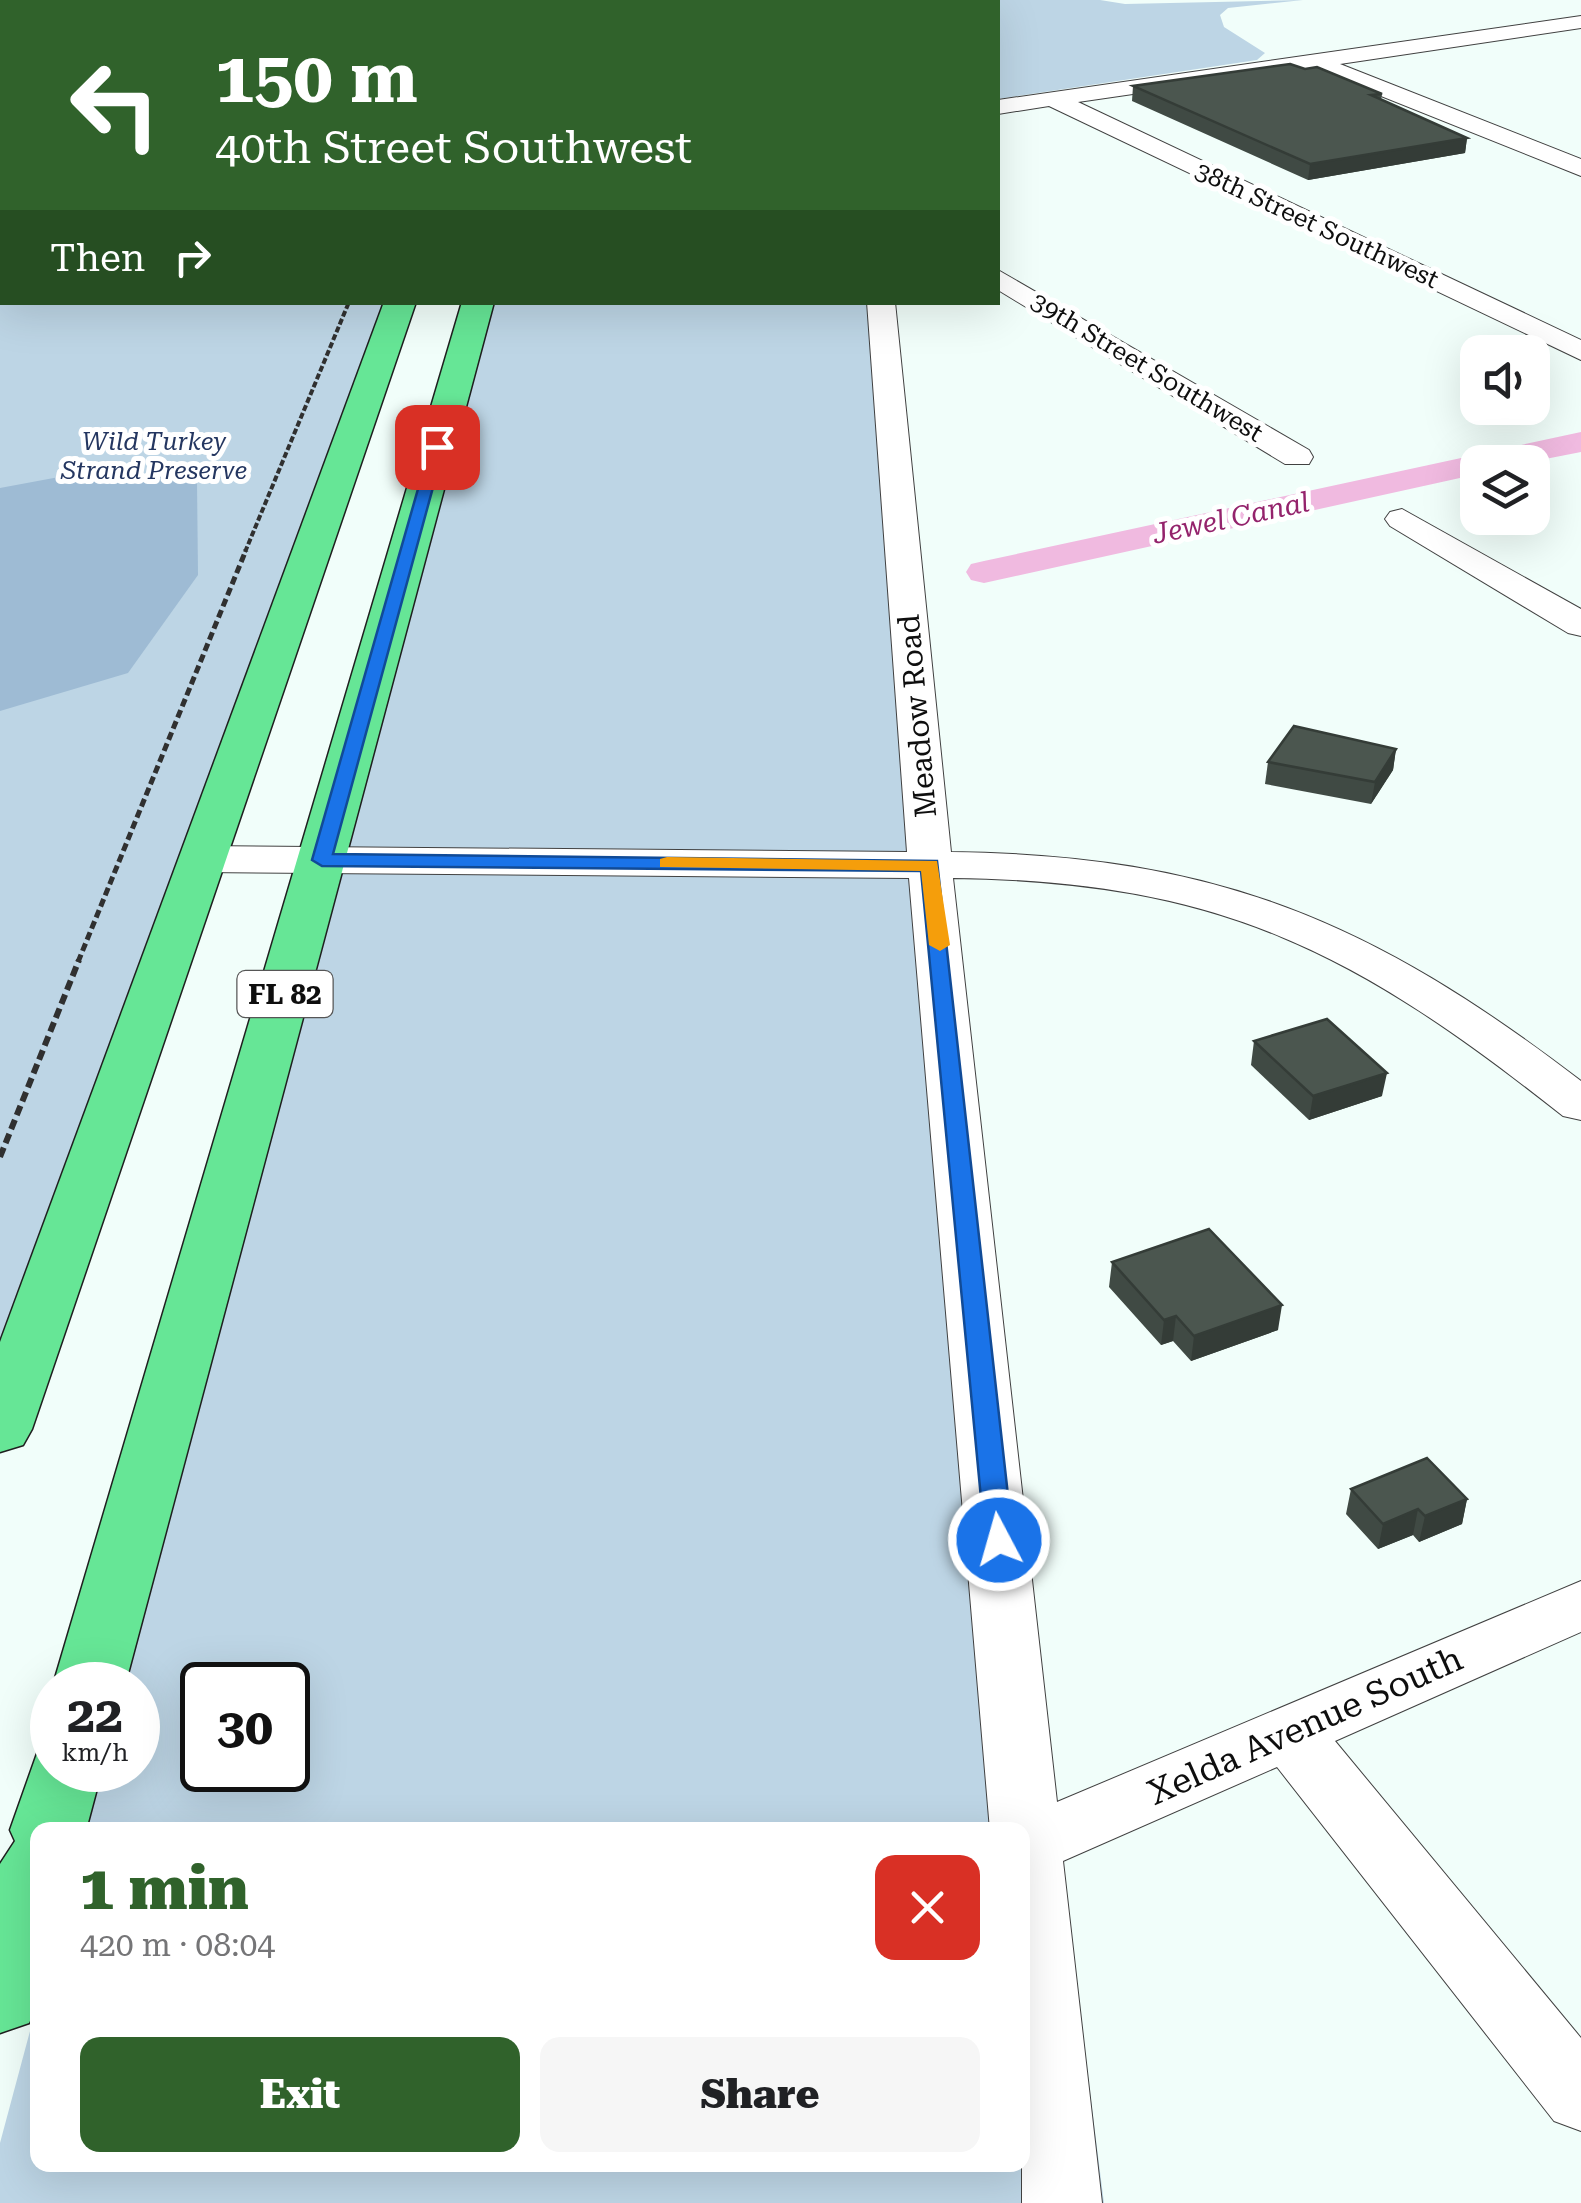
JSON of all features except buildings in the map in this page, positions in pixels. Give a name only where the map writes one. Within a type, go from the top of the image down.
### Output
[{"type":"highway","points":[[0,1429],[399,305]]},
{"type":"highway","name":"FL 82","points":[[95,1662],[477,305]]},
{"type":"highway","points":[[50,1822],[59,1792]]},
{"type":"highway","points":[[0,1998],[30,1894]]},
{"type":"street","points":[[1508,10],[1581,35]]},
{"type":"street","points":[[1000,107],[1581,22]]},
{"type":"street","points":[[1313,61],[1581,168]]},
{"type":"street","name":"38th Street Southwest","points":[[1052,99],[1581,351]]},
{"type":"street","name":"39th Street Southwest","points":[[1000,279],[1297,456]]},
{"type":"street","name":"Meadow Road","points":[[881,305],[930,865],[1027,1822]]},
{"type":"street","points":[[1402,519],[1581,626]]},
{"type":"street","points":[[201,859],[1025,866],[1132,877],[1194,889],[1314,928],[1362,951],[1446,1001],[1581,1104]]},
{"type":"street","name":"Xelda Avenue South","points":[[1030,1845],[1581,1605]]},
{"type":"street","points":[[1290,1734],[1581,2096]]},
{"type":"street","name":"Meadow Road","points":[[1030,1856],[1062,2203]]},
{"type":"path","points":[[0,1158],[150,780],[348,305]]},
{"type":"green space","points":[[1000,0],[1100,0],[1125,4],[1303,0],[1228,8],[1220,15],[1224,27],[1265,53],[1257,60],[1000,99]]},
{"type":"green space","name":"Wild Turkey Strand Preserve","points":[[0,305],[384,305],[0,1344]]},
{"type":"green space","points":[[492,305],[870,305],[916,719],[1104,2203],[0,2203],[0,2143],[30,2031],[30,2172],[1030,2172],[1030,1822],[87,1822],[95,1792],[160,1792],[160,1662],[130,1662]]},
{"type":"shaded area","points":[[102,469],[197,482],[198,575],[128,673],[0,711],[0,488]]},
{"type":"waterway","name":"Jewel Canal","points":[[1550,449],[1581,442]]},
{"type":"waterway","name":"Jewel Canal","points":[[984,572],[1460,468]]},
{"type":"slow traffic","points":[[667,863],[930,865],[940,945]]},
{"type":"route","points":[[437,447],[322,860],[930,865],[948,1006],[999,1540]]}]
